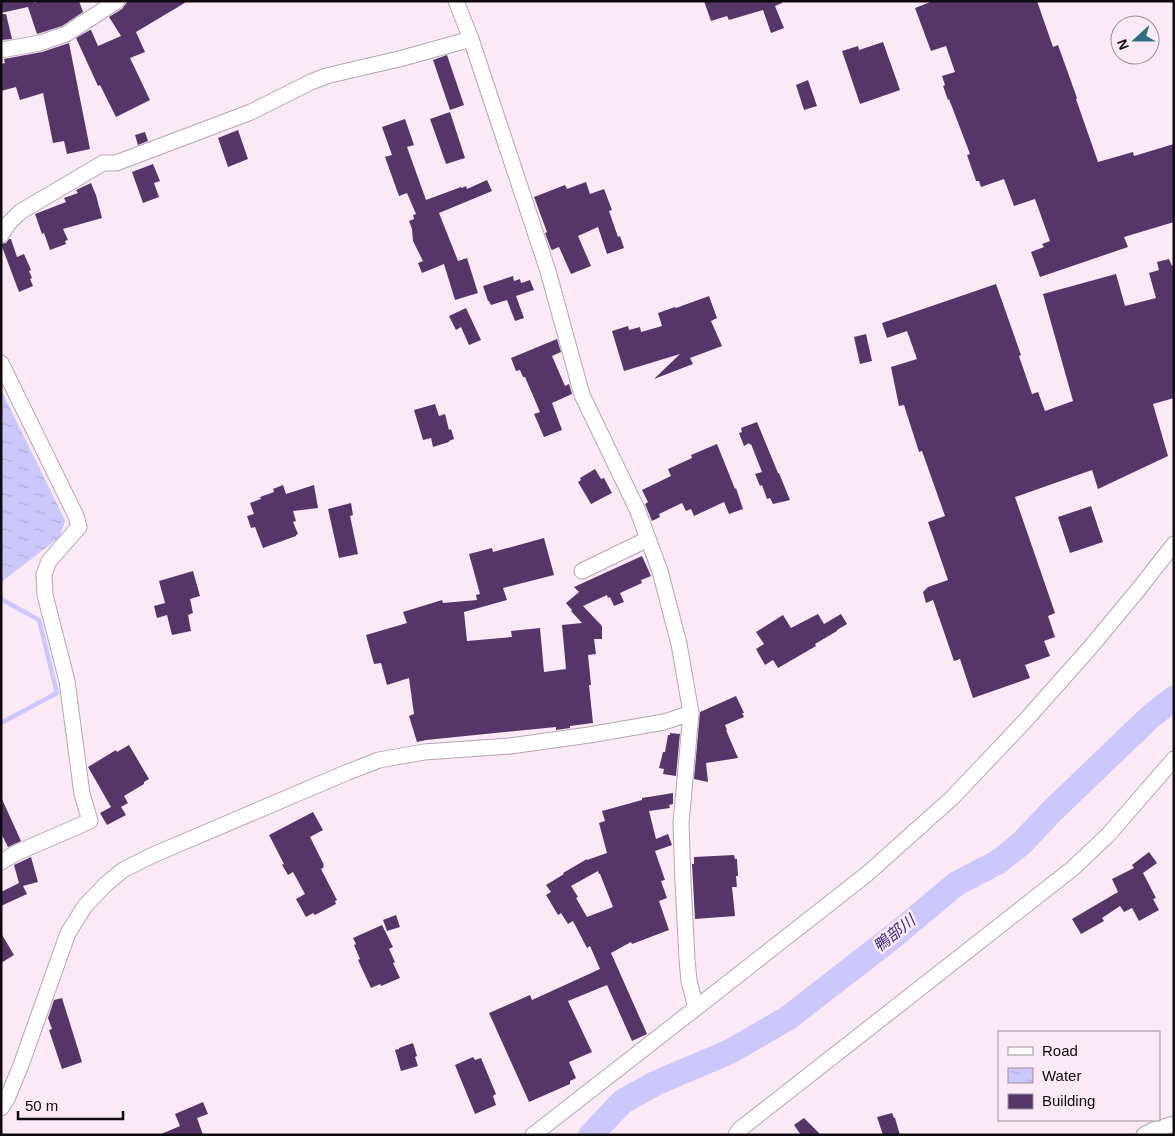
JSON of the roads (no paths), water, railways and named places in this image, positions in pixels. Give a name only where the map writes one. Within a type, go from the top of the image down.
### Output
[{"type":"street","points":[[1,50],[40,43],[66,34],[117,1]]},
{"type":"street","points":[[456,1],[471,39],[548,271],[582,396],[637,509],[660,571],[679,644],[691,713],[681,823],[687,959],[689,981],[696,1008]]},
{"type":"street","points":[[1,235],[8,224],[20,212],[103,163],[116,163],[251,112],[326,76],[403,58],[471,39]]},
{"type":"street","points":[[1,363],[76,516],[79,527],[49,561],[44,574],[45,595],[67,681],[82,794],[90,821],[16,852],[1,862]]},
{"type":"street","points":[[582,571],[648,539]]},
{"type":"street","points":[[533,1135],[867,874],[952,798],[1050,693],[1174,544]]},
{"type":"street","points":[[1,1108],[7,1099],[21,1065],[68,933],[84,906],[123,870],[152,855],[379,760],[424,752],[510,746],[589,736],[671,720],[691,713]]},
{"type":"street","points":[[736,1135],[739,1130],[754,1118],[1072,869],[1108,835],[1174,759]]},
{"type":"street","points":[[1144,1135],[1153,1130],[1174,1124]]},
{"type":"water","points":[[1,390],[65,520],[60,537],[1,584]]},
{"type":"waterway","points":[[1,599],[39,620],[57,693],[1,723]]},
{"type":"waterway","name":"鴨部川","points":[[591,1135],[622,1102],[656,1083],[729,1052],[788,1018],[895,935],[956,884],[998,862],[1022,843],[1051,812],[1150,717],[1174,698]]}]
